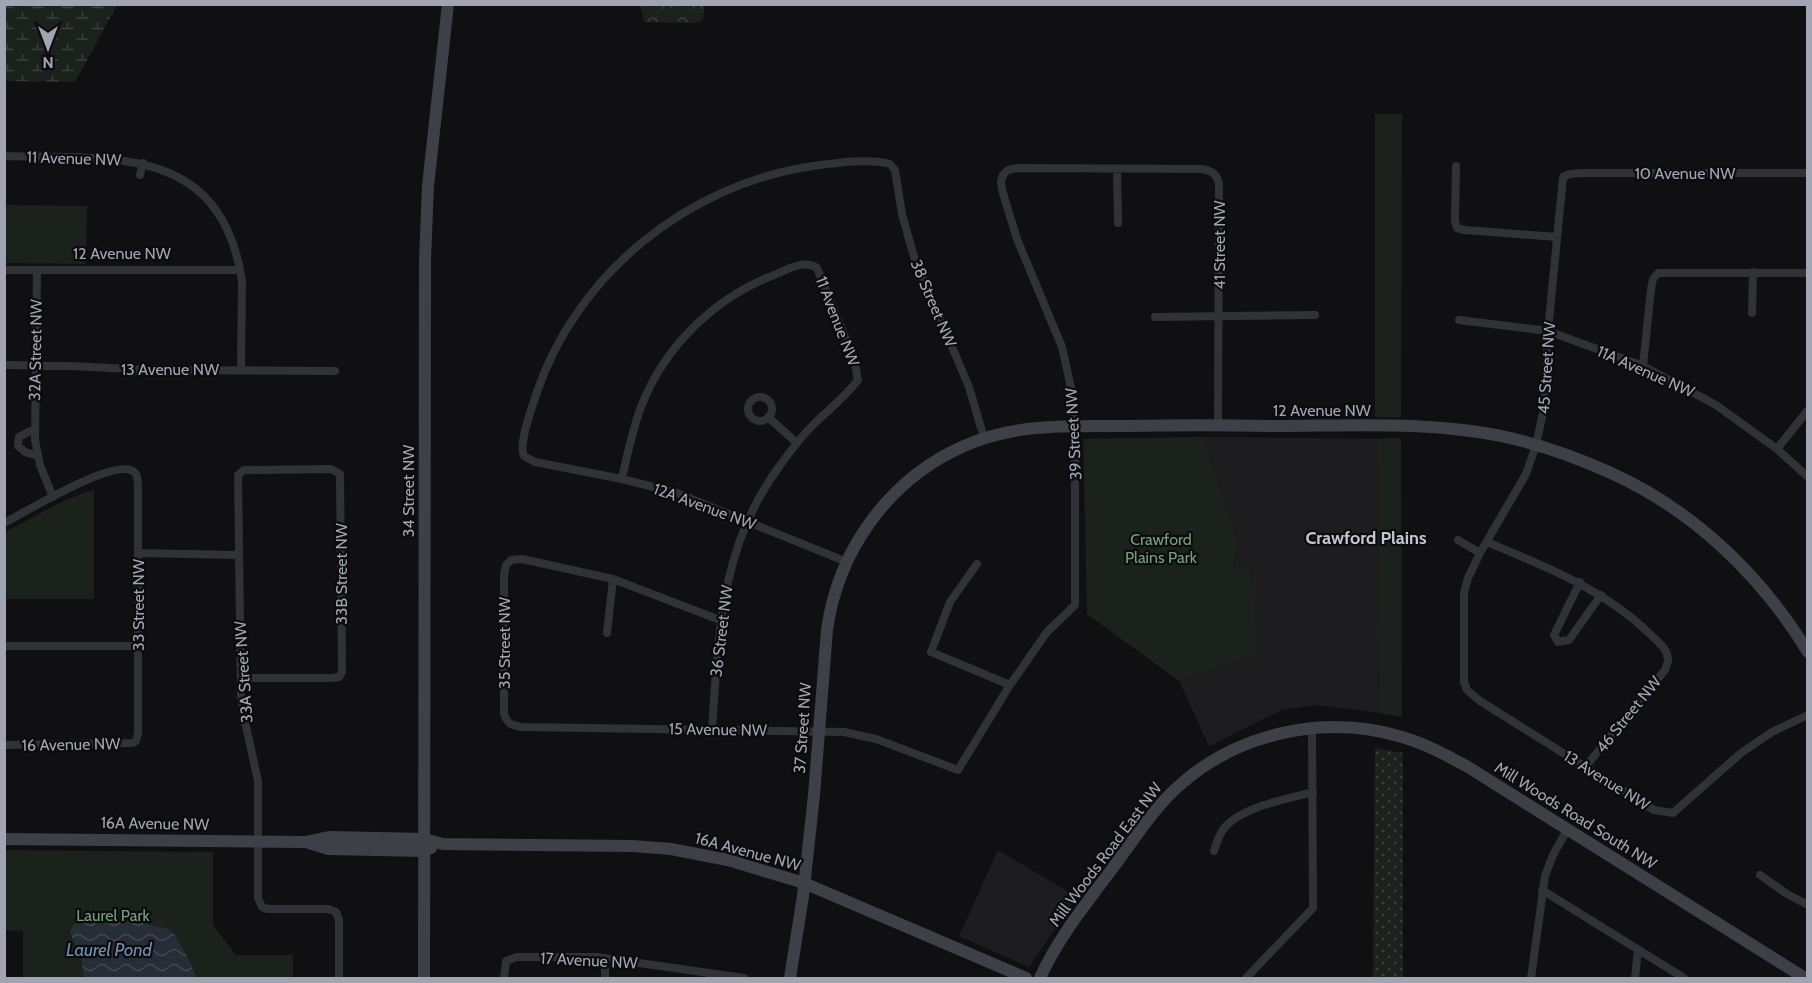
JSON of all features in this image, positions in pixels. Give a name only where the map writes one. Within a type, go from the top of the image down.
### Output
[{"type":"street","name":"34 Street NW","points":[[424,978],[425,259],[428,186],[448,4]]},
{"type":"street","name":"11 Avenue NW","points":[[4,156],[101,158],[142,163],[167,171],[195,189],[213,207],[234,246],[240,270]]},
{"type":"street","name":"11 Avenue NW","points":[[140,175],[142,163]]},
{"type":"street","name":"38 Street NW","points":[[524,456],[522,449],[532,408],[557,347],[576,314],[595,290],[636,247],[657,230],[719,194],[762,178],[824,165],[884,163],[892,166],[914,257],[969,387],[984,438]]},
{"type":"street","points":[[1456,166],[1455,221],[1457,228],[1557,237]]},
{"type":"street","name":"39 Street NW","points":[[957,770],[1010,685],[1047,632],[1075,605],[1074,426],[1067,363],[1009,216],[1001,184],[1005,172],[1017,168],[1117,169]]},
{"type":"street","points":[[1117,169],[1118,223]]},
{"type":"street","name":"41 Street NW","points":[[1117,169],[1201,169],[1216,175],[1219,182],[1218,425]]},
{"type":"street","name":"10 Avenue NW","points":[[1563,177],[1582,173],[1808,173]]},
{"type":"street","name":"45 Street NW","points":[[1466,686],[1464,677],[1464,593],[1468,578],[1480,553],[1527,474],[1544,408],[1548,331],[1563,177]]},
{"type":"street","name":"11 Avenue NW","points":[[622,479],[632,434],[645,398],[663,366],[683,338],[708,314],[745,288],[792,268],[812,264],[820,273],[854,359],[858,380]]},
{"type":"street","name":"12 Avenue NW","points":[[4,270],[240,270]]},
{"type":"street","name":"32A Street NW","points":[[37,270],[34,429],[38,456],[54,497]]},
{"type":"street","points":[[240,270],[242,281],[241,369]]},
{"type":"street","points":[[1752,313],[1753,272]]},
{"type":"street","points":[[1643,366],[1651,289],[1653,279],[1658,273],[1808,273]]},
{"type":"street","points":[[1155,317],[1315,315]]},
{"type":"street","name":"11A Avenue NW","points":[[1459,320],[1548,331],[1643,366],[1703,396],[1777,449],[1808,477]]},
{"type":"street","name":"13 Avenue NW","points":[[4,365],[128,370],[335,371]]},
{"type":"street","name":"36 Street NW","points":[[712,729],[720,620],[728,575],[748,521],[771,477],[797,443],[858,380]]},
{"type":"street","points":[[1777,449],[1808,410]]},
{"type":"street","points":[[768,417],[797,443]]},
{"type":"street","name":"12 Avenue NW","points":[[892,496],[939,459],[984,438],[1036,427],[1218,425],[1437,427],[1501,436],[1536,445],[1603,470],[1643,489],[1696,525],[1736,559],[1768,595],[1808,652]]},
{"type":"street","name":"32A Street NW","points":[[34,429],[19,438],[18,446],[25,452],[38,456]]},
{"type":"street","name":"12A Avenue NW","points":[[524,456],[536,462],[622,479],[677,493],[847,562]]},
{"type":"street","name":"33B Street NW","points":[[240,472],[244,470],[331,469],[340,474],[342,672],[339,677],[241,678]]},
{"type":"street","name":"33 Street NW","points":[[54,497],[99,474],[115,470],[132,470],[136,474],[138,484],[138,734],[136,741]]},
{"type":"street","name":"33A Street NW","points":[[240,472],[238,475],[238,555],[241,678],[244,717],[258,781],[258,898],[262,907],[272,909],[328,909],[336,912],[339,920],[339,978]]},
{"type":"street","name":"37 Street NW","points":[[790,978],[804,883],[831,604],[847,562],[871,520],[892,496]]},
{"type":"street","points":[[4,523],[54,497]]},
{"type":"street","points":[[1458,540],[1480,553]]},
{"type":"street","points":[[1487,542],[1580,582],[1601,595],[1569,640],[1558,642],[1554,635],[1580,582]]},
{"type":"street","points":[[138,553],[238,555]]},
{"type":"street","name":"35 Street NW","points":[[508,724],[504,713],[504,575],[508,563],[518,559],[613,579]]},
{"type":"street","points":[[977,564],[950,602],[932,652],[1010,685]]},
{"type":"street","points":[[607,633],[613,579],[720,620]]},
{"type":"street","name":"46 Street NW","points":[[1586,766],[1665,670],[1668,661],[1662,646],[1623,611],[1601,595]]},
{"type":"street","points":[[4,646],[138,646]]},
{"type":"street","name":"13 Avenue NW","points":[[1466,686],[1470,693],[1480,700],[1654,810],[1673,813],[1741,753],[1772,732],[1808,715]]},
{"type":"street","name":"15 Avenue NW","points":[[508,724],[522,727],[819,730],[866,736],[957,770]]},
{"type":"street","points":[[1246,978],[1313,908],[1312,728]]},
{"type":"street","name":"Mill Woods Road South NW","points":[[1312,728],[1368,729],[1393,734],[1425,745],[1468,767],[1805,978]]},
{"type":"street","name":"Mill Woods Road East NW","points":[[1040,978],[1051,956],[1076,918],[1150,817],[1182,783],[1210,762],[1236,748],[1269,736],[1312,728]]},
{"type":"street","name":"16 Avenue NW","points":[[4,745],[133,743],[136,741]]},
{"type":"street","points":[[1214,851],[1221,832],[1228,824],[1252,809],[1313,792]]},
{"type":"street","points":[[1530,978],[1542,890],[1550,862],[1567,830]]},
{"type":"street","name":"16A Avenue NW","points":[[4,839],[305,842],[328,849],[443,844],[632,846],[671,849],[739,863],[804,883],[1026,978]]},
{"type":"street","points":[[1760,875],[1787,894],[1808,905]]},
{"type":"street","points":[[1542,890],[1684,978]]},
{"type":"street","points":[[1635,978],[1638,950]]},
{"type":"street","name":"17 Avenue NW","points":[[504,978],[506,961],[517,957],[606,958],[744,978]]},
{"type":"street","points":[[605,978],[606,958]]},
{"type":"shaded area","points":[[1203,437],[1377,439],[1380,713],[1318,705],[1282,710],[1209,746],[1179,681],[1259,654],[1249,569],[1234,570],[1237,539]]},
{"type":"shaded area","points":[[998,850],[1077,897],[1029,967],[959,936]]},
{"type":"green space","points":[[5,4],[117,5],[75,82],[5,81]]},
{"type":"green space","points":[[705,4],[703,20],[695,23],[644,22],[641,5]]},
{"type":"green space","points":[[1375,114],[1402,114],[1401,417],[1375,417]]},
{"type":"green space","points":[[5,205],[87,206],[86,264],[5,263]]},
{"type":"green space","name":"Crawford Plains Park","points":[[1203,437],[1237,539],[1234,569],[1250,569],[1259,654],[1179,681],[1087,614],[1083,439]]},
{"type":"green space","points":[[1401,438],[1402,717],[1380,713],[1377,439]]},
{"type":"green space","points":[[94,489],[94,599],[5,599],[5,532],[63,501]]},
{"type":"green space","points":[[1375,748],[1403,753],[1403,978],[1373,978]]},
{"type":"green space","name":"Laurel Park","points":[[5,850],[213,852],[213,925],[236,955],[293,955],[293,978],[23,978],[23,931],[5,930]]},
{"type":"water","name":"Laurel Pond","points":[[89,915],[98,916],[110,922],[142,922],[167,928],[175,935],[196,978],[84,978],[82,962],[70,932],[73,925]]},
{"type":"district","name":"Crawford Plains","points":[[1366,538]]}]
